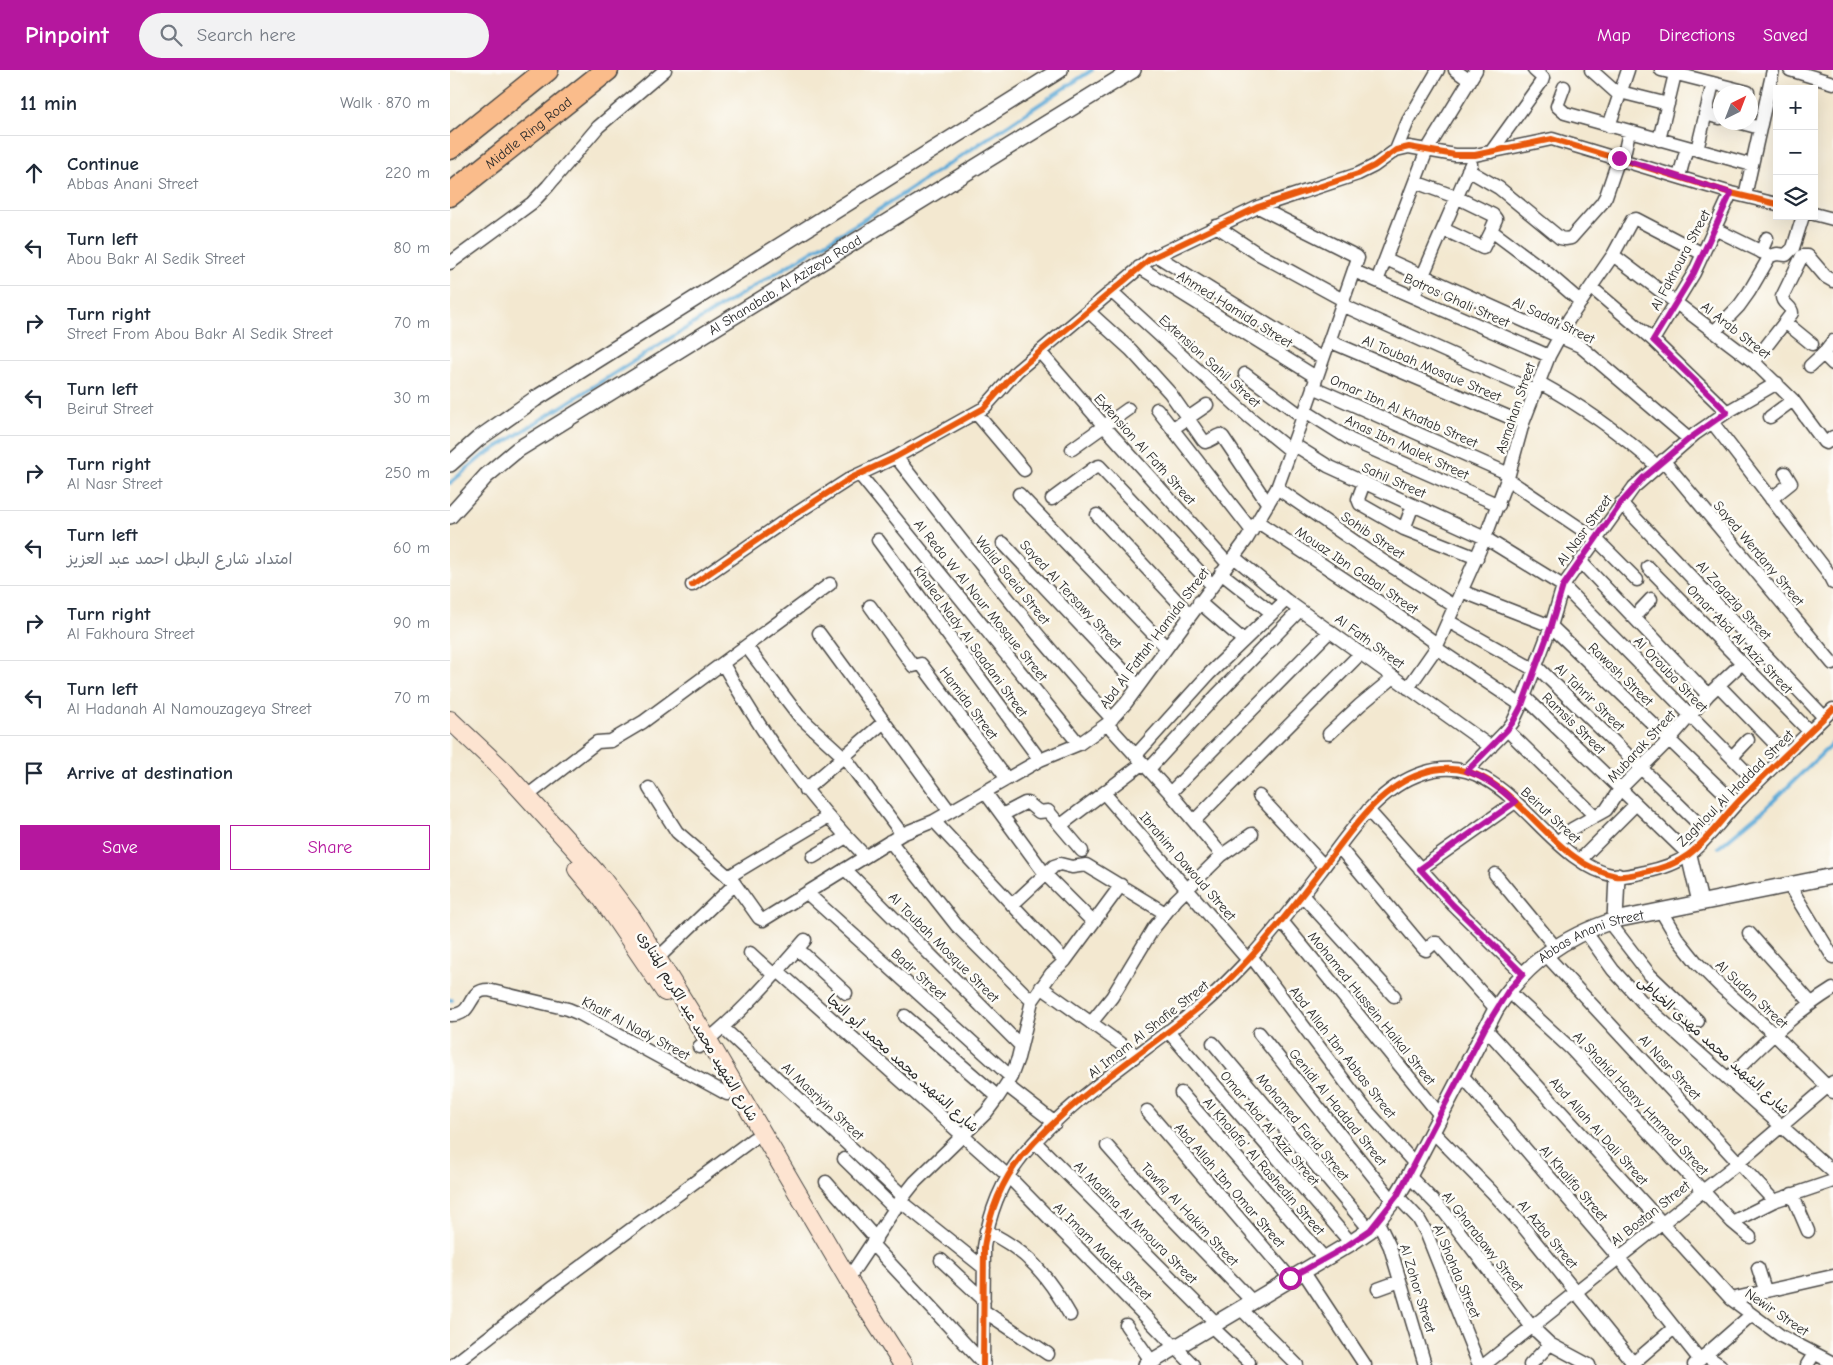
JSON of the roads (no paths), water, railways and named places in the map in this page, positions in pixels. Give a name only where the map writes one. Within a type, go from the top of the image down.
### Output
[{"type":"highway","points":[[450,148],[547,70]]},
{"type":"highway","name":"Middle Ring Road","points":[[450,195],[607,70]]},
{"type":"main road","name":"شارع الشهيد محمد عبد الكريم المتناوى","points":[[450,720],[502,769],[618,898],[658,958],[703,1043],[892,1365]]},
{"type":"main road","name":"شارع الشهيد محمد عبد الكريم المتناوى","points":[[450,737],[508,792],[589,882],[703,1043],[727,1094],[752,1139],[820,1241],[848,1278],[903,1365]]},
{"type":"street","points":[[450,263],[532,203],[598,128],[665,70]]},
{"type":"street","points":[[450,464],[484,434],[535,398],[1060,70]]},
{"type":"street","name":"Al Shanabab, Al Azizeya Road","points":[[450,516],[486,476],[517,450],[1133,70]]},
{"type":"street","points":[[1396,150],[1408,120],[1438,70]]},
{"type":"street","points":[[1377,281],[1427,150],[1473,75],[1455,70]]},
{"type":"street","points":[[1491,152],[1542,81],[1543,78],[1534,70]]},
{"type":"street","points":[[1590,70],[1620,94],[1668,104]]},
{"type":"street","points":[[1609,126],[1628,70]]},
{"type":"street","points":[[1661,70],[1675,74],[1707,78],[1727,85]]},
{"type":"street","points":[[1745,196],[1773,70]]},
{"type":"street","points":[[1790,70],[1833,83]]},
{"type":"street","points":[[1659,140],[1675,74]]},
{"type":"street","points":[[1679,177],[1706,114],[1707,78]]},
{"type":"street","points":[[1564,87],[1557,106],[1560,110],[1629,132],[1752,164]]},
{"type":"street","points":[[1758,95],[1766,97]]},
{"type":"street","points":[[1706,114],[1713,116]]},
{"type":"street","points":[[1468,170],[1499,188],[1560,238],[1570,238],[1602,203],[1621,159],[1629,132]]},
{"type":"street","points":[[692,585],[851,478],[896,457],[976,414],[984,408],[1017,371],[1139,267],[1216,226],[1258,207],[1358,174],[1374,166],[1396,150],[1409,147],[1455,155],[1475,155],[1537,140],[1552,139],[1731,193],[1773,203]]},
{"type":"street","points":[[1414,296],[1475,155]]},
{"type":"street","points":[[1415,182],[1456,197],[1493,215],[1496,219],[1483,248],[1443,229]]},
{"type":"street","name":"Al Fakhoura Street","points":[[1653,340],[1677,303],[1704,254],[1731,193]]},
{"type":"street","points":[[1258,207],[1356,256],[1358,258],[1354,271]]},
{"type":"street","points":[[1818,215],[1833,219]]},
{"type":"street","name":"Asmahan Street","points":[[1408,688],[1436,646],[1486,538],[1499,505],[1523,423],[1549,356],[1581,302],[1613,255],[1634,218],[1704,254]]},
{"type":"street","points":[[1754,362],[1792,311],[1782,300],[1782,297],[1797,253],[1802,220]]},
{"type":"street","name":"Sayed Werdany Street","points":[[1216,226],[1257,253],[1343,303],[1570,400],[1601,420],[1660,463],[1833,664]]},
{"type":"street","points":[[1715,228],[1766,254],[1786,255],[1797,253],[1808,256],[1826,277],[1833,281]]},
{"type":"street","points":[[1492,230],[1544,270],[1581,302]]},
{"type":"street","points":[[1714,332],[1749,292],[1766,254],[1767,238]]},
{"type":"street","name":"Al Arab Street","points":[[1613,255],[1754,362],[1793,400],[1829,440]]},
{"type":"street","points":[[1157,256],[1323,359]]},
{"type":"street","name":"Al Sadat Street","points":[[1386,259],[1559,337],[1589,353],[1689,439]]},
{"type":"street","name":"Ahmed Hamida Street","points":[[1139,267],[1315,382]]},
{"type":"street","name":"Botros Ghali Street","points":[[1354,271],[1549,356]]},
{"type":"street","name":"Abd Al Fattah Hamida Street","points":[[649,788],[677,832],[732,881],[759,918],[763,920],[902,834],[934,821],[1040,760],[1079,744],[1109,721],[1126,703],[1255,527],[1277,488],[1354,271]]},
{"type":"street","points":[[1592,288],[1653,340],[1727,412]]},
{"type":"street","name":"Extension Sahil Street","points":[[1111,291],[1249,417],[1292,448]]},
{"type":"street","points":[[1088,312],[1131,350],[1170,393],[1206,442],[1220,435],[1223,437],[1268,504]]},
{"type":"street","points":[[1785,322],[1812,344]]},
{"type":"street","name":"Al Toubah Mosque Street","points":[[1329,341],[1523,423]]},
{"type":"street","points":[[1810,366],[1833,342]]},
{"type":"street","name":"Extension Al Fath Street","points":[[1040,352],[1228,564]]},
{"type":"street","points":[[1823,354],[1833,364]]},
{"type":"street","name":"Anas Ibn Malek Street","points":[[1245,374],[1304,414],[1352,440],[1499,505]]},
{"type":"street","name":"Omar Ibn Al Khatab Street","points":[[1315,382],[1508,477],[1596,538],[1637,580]]},
{"type":"street","name":"Al Nasr Street","points":[[1467,771],[1507,730],[1523,701],[1551,626],[1563,586],[1621,503],[1634,487],[1689,439],[1727,412],[1776,383]]},
{"type":"street","points":[[1770,417],[1793,400]]},
{"type":"street","points":[[1172,429],[1207,405]]},
{"type":"street","points":[[1072,449],[1128,409]]},
{"type":"street","name":"Mouaz Ibn Gabal Street","points":[[1157,409],[1255,527],[1379,602],[1436,646],[1523,701]]},
{"type":"street","points":[[976,414],[1024,470]]},
{"type":"street","points":[[1712,422],[1832,579]]},
{"type":"street","name":"Sahil Street","points":[[1292,448],[1486,538],[1563,586]]},
{"type":"street","name":"Walid Saeid Street","points":[[896,457],[979,563],[1142,762],[1222,855]]},
{"type":"street","points":[[1052,499],[1099,466],[1212,585]]},
{"type":"street","points":[[1771,499],[1791,483],[1785,473]]},
{"type":"street","name":"Al Reda W Al Nour Mosque Street","points":[[860,475],[1079,744]]},
{"type":"street","points":[[1364,483],[1358,502],[1404,529],[1477,558]]},
{"type":"street","name":"Sohib Street","points":[[1277,488],[1380,559],[1454,606]]},
{"type":"street","points":[[1018,494],[1166,647]]},
{"type":"street","name":"Al Zagazig Street","points":[[1621,503],[1829,713]]},
{"type":"street","points":[[1404,529],[1413,505]]},
{"type":"street","points":[[1097,515],[1190,615]]},
{"type":"street","name":"Khaled Nady Al Saadani Street","points":[[878,540],[1040,760]]},
{"type":"street","name":"Sayed Al Tersawy Street","points":[[1003,543],[1138,686]]},
{"type":"street","points":[[1580,561],[1708,695]]},
{"type":"street","points":[[1228,564],[1272,613]]},
{"type":"street","name":"Al Fath Street","points":[[1228,564],[1286,600],[1490,747]]},
{"type":"street","name":"Omar Abd Al Aziz Street","points":[[1648,567],[1810,732]]},
{"type":"street","points":[[526,796],[594,744],[601,741],[611,741],[643,722],[830,584]]},
{"type":"street","name":"Al Orouba Street","points":[[1563,586],[1758,783]]},
{"type":"street","points":[[1461,591],[1551,626]]},
{"type":"street","points":[[1142,762],[1209,674],[1286,600]]},
{"type":"street","points":[[1634,617],[1651,600]]},
{"type":"street","points":[[1199,602],[1243,640]]},
{"type":"street","name":"Hamida Street","points":[[870,606],[913,666],[921,664],[1007,779]]},
{"type":"street","points":[[1061,825],[1142,762],[1216,696],[1300,610]]},
{"type":"street","name":"Al Tahrir Street","points":[[1448,621],[1535,668],[1642,767],[1709,834]]},
{"type":"street","name":"Rawash Street","points":[[1551,626],[1736,804]]},
{"type":"street","points":[[1170,793],[1330,631]]},
{"type":"street","points":[[819,633],[950,812]]},
{"type":"street","points":[[746,646],[799,716],[844,756],[902,834]]},
{"type":"street","points":[[1194,822],[1360,653]]},
{"type":"street","name":"Mubarak Street","points":[[1558,842],[1572,828],[1606,810],[1620,789],[1668,740],[1708,695],[1742,663]]},
{"type":"street","points":[[723,664],[748,709],[805,790],[865,856]]},
{"type":"street","points":[[1329,734],[1394,677]]},
{"type":"street","points":[[1718,685],[1786,755]]},
{"type":"street","name":"Ramsis Street","points":[[1523,701],[1689,855]]},
{"type":"street","name":"Zaghloul Al Haddad Street","points":[[1617,876],[1654,870],[1672,864],[1689,855],[1736,804],[1829,713]]},
{"type":"street","points":[[805,790],[884,722]]},
{"type":"street","points":[[1507,730],[1596,816]]},
{"type":"street","points":[[1732,757],[1748,740]]},
{"type":"street","name":"Al Imam Al Shafie Street","points":[[984,1365],[986,1231],[998,1197],[1008,1176],[1020,1159],[1035,1142],[1097,1085],[1210,998],[1250,958],[1368,810],[1406,780],[1422,773],[1452,768],[1467,771]]},
{"type":"street","name":"Beirut Street","points":[[1467,771],[1485,778],[1501,788],[1558,842],[1580,860],[1617,876]]},
{"type":"street","points":[[985,792],[1045,874],[1093,922]]},
{"type":"street","name":"Ibrahim Dawoud Street","points":[[1104,793],[1250,958]]},
{"type":"street","points":[[1259,796],[1324,866]]},
{"type":"street","points":[[1420,869],[1515,802]]},
{"type":"street","points":[[1002,815],[1025,803],[1028,803],[1039,812],[1048,811],[1082,851]]},
{"type":"street","points":[[1580,860],[1636,804]]},
{"type":"street","points":[[1368,810],[1460,912],[1523,974]]},
{"type":"street","points":[[658,958],[732,881],[828,817]]},
{"type":"street","points":[[934,821],[1065,961]]},
{"type":"street","points":[[1091,1023],[1112,997],[1165,913],[1187,888],[1222,855],[1252,834]]},
{"type":"street","points":[[814,856],[846,837]]},
{"type":"street","points":[[890,842],[957,926],[1032,1001]]},
{"type":"street","points":[[1339,847],[1424,949],[1426,950],[1434,943],[1437,943],[1496,1009]]},
{"type":"street","points":[[1689,855],[1700,902]]},
{"type":"street","points":[[1012,904],[1054,866],[1060,864],[1072,867],[1086,865],[1165,913]]},
{"type":"street","name":"Al Toubah Mosque Street","points":[[845,869],[1021,1046]]},
{"type":"street","name":"Al Nasr Street","points":[[1494,874],[1550,951],[1774,1201]]},
{"type":"street","points":[[1617,876],[1612,921],[1650,975],[1698,1021]]},
{"type":"street","name":"Abbas Anani Street","points":[[1149,1363],[1351,1244],[1374,1225],[1395,1198],[1412,1170],[1496,1009],[1523,974],[1550,951],[1585,931],[1612,921],[1833,876]]},
{"type":"street","points":[[848,1278],[899,1202],[915,1182],[986,1113],[998,1097],[1008,1081],[1021,1046],[1032,1001],[1041,987],[1065,961],[1121,885]]},
{"type":"street","points":[[1789,885],[1833,957]]},
{"type":"street","name":"Badr Street","points":[[807,893],[1055,1123]]},
{"type":"street","points":[[1302,895],[1394,996]]},
{"type":"street","name":"Al Sudan Street","points":[[1661,911],[1677,938],[1697,964],[1831,1087]]},
{"type":"street","name":"Mohamed Hussein Haikal Street","points":[[1281,920],[1440,1116]]},
{"type":"street","name":"شارع الشهيد محمد مهدى الخياطى","points":[[1585,931],[1613,970],[1646,1006],[1833,1172]]},
{"type":"street","points":[[1749,933],[1811,1003]]},
{"type":"street","points":[[703,1043],[723,1028],[754,998],[802,945],[846,993]]},
{"type":"street","name":"شارع الشهيد محمد محمد أبو النجا","points":[[750,952],[1008,1176]]},
{"type":"street","name":"Abd Allah Ibn Abbas Street","points":[[1250,958],[1412,1170]]},
{"type":"street","points":[[1041,987],[1136,1055]]},
{"type":"street","points":[[1728,1079],[1773,1033],[1811,1003],[1833,989]]},
{"type":"street","name":"Khalf Al Nady Street","points":[[450,1015],[460,1015],[464,1012],[477,993],[482,990],[568,1009],[727,1094]]},
{"type":"street","name":"Al Shahid Hosny Hmmad Street","points":[[1508,991],[1570,1048],[1732,1222],[1750,1237]]},
{"type":"street","points":[[905,1016],[998,1097]]},
{"type":"street","name":"Al Masriyin Street","points":[[723,1028],[899,1202]]},
{"type":"street","name":"Abd Allah Al Dali Street","points":[[1485,1028],[1731,1299]]},
{"type":"street","name":"Omar Abd Al Aziz Street","points":[[1168,1031],[1351,1244]]},
{"type":"street","name":"Genidi Al Haddad Street","points":[[1259,1033],[1395,1198]]},
{"type":"street","name":"Mohamed Farid Street","points":[[1213,1043],[1374,1225]]},
{"type":"street","name":"Al Khalifa Street","points":[[1461,1074],[1618,1257],[1700,1360],[1720,1365]]},
{"type":"street","name":"Al Bostan Street","points":[[1484,1365],[1831,1087]]},
{"type":"street","name":"Al Kholafa' Al Rashedin Street","points":[[1181,1092],[1325,1259]]},
{"type":"street","name":"Abd Allah Ibn Omar Street","points":[[1147,1111],[1297,1275],[1365,1365]]},
{"type":"street","name":"Al Azba Street","points":[[1432,1131],[1492,1192],[1576,1291],[1632,1364]]},
{"type":"street","points":[[453,1365],[553,1287],[752,1139]]},
{"type":"street","name":"Al Madina Al Mnoura Street","points":[[1035,1142],[1249,1362]]},
{"type":"street","name":"Tawfiq Al Hakim Street","points":[[1107,1146],[1297,1365]]},
{"type":"street","points":[[844,1158],[984,1268]]},
{"type":"street","name":"Al Gharabawy Street","points":[[1412,1170],[1531,1326],[1550,1344],[1588,1365]]},
{"type":"street","name":"Al Imam Malek Street","points":[[1008,1176],[1114,1282],[1193,1365]]},
{"type":"street","points":[[1732,1222],[1774,1201],[1833,1180]]},
{"type":"street","points":[[826,1182],[874,1241],[984,1365]]},
{"type":"street","points":[[1792,1194],[1808,1231]]},
{"type":"street","name":"Al Shohda Street","points":[[1395,1198],[1413,1212],[1426,1232],[1479,1365]]},
{"type":"street","name":"Al Zohor Street","points":[[1374,1225],[1388,1242],[1425,1365]]},
{"type":"street","points":[[986,1231],[1014,1246],[1024,1254],[1047,1279],[1070,1315]]},
{"type":"street","points":[[941,1260],[984,1305],[1048,1354]]},
{"type":"street","points":[[1758,1268],[1765,1290]]},
{"type":"street","points":[[1731,1299],[1833,1276]]},
{"type":"street","points":[[1378,1288],[1400,1281]]},
{"type":"street","name":"Newir Street","points":[[1731,1299],[1811,1360],[1833,1363]]},
{"type":"street","points":[[1700,1360],[1751,1315]]},
{"type":"street","points":[[1126,1325],[1149,1363]]},
{"type":"street","points":[[1632,1364],[1674,1328]]},
{"type":"street","points":[[1530,1365],[1550,1344]]},
{"type":"waterway","points":[[450,483],[480,458],[707,315],[860,222],[1092,70]]},
{"type":"waterway","points":[[1719,847],[1766,808],[1833,743]]}]
